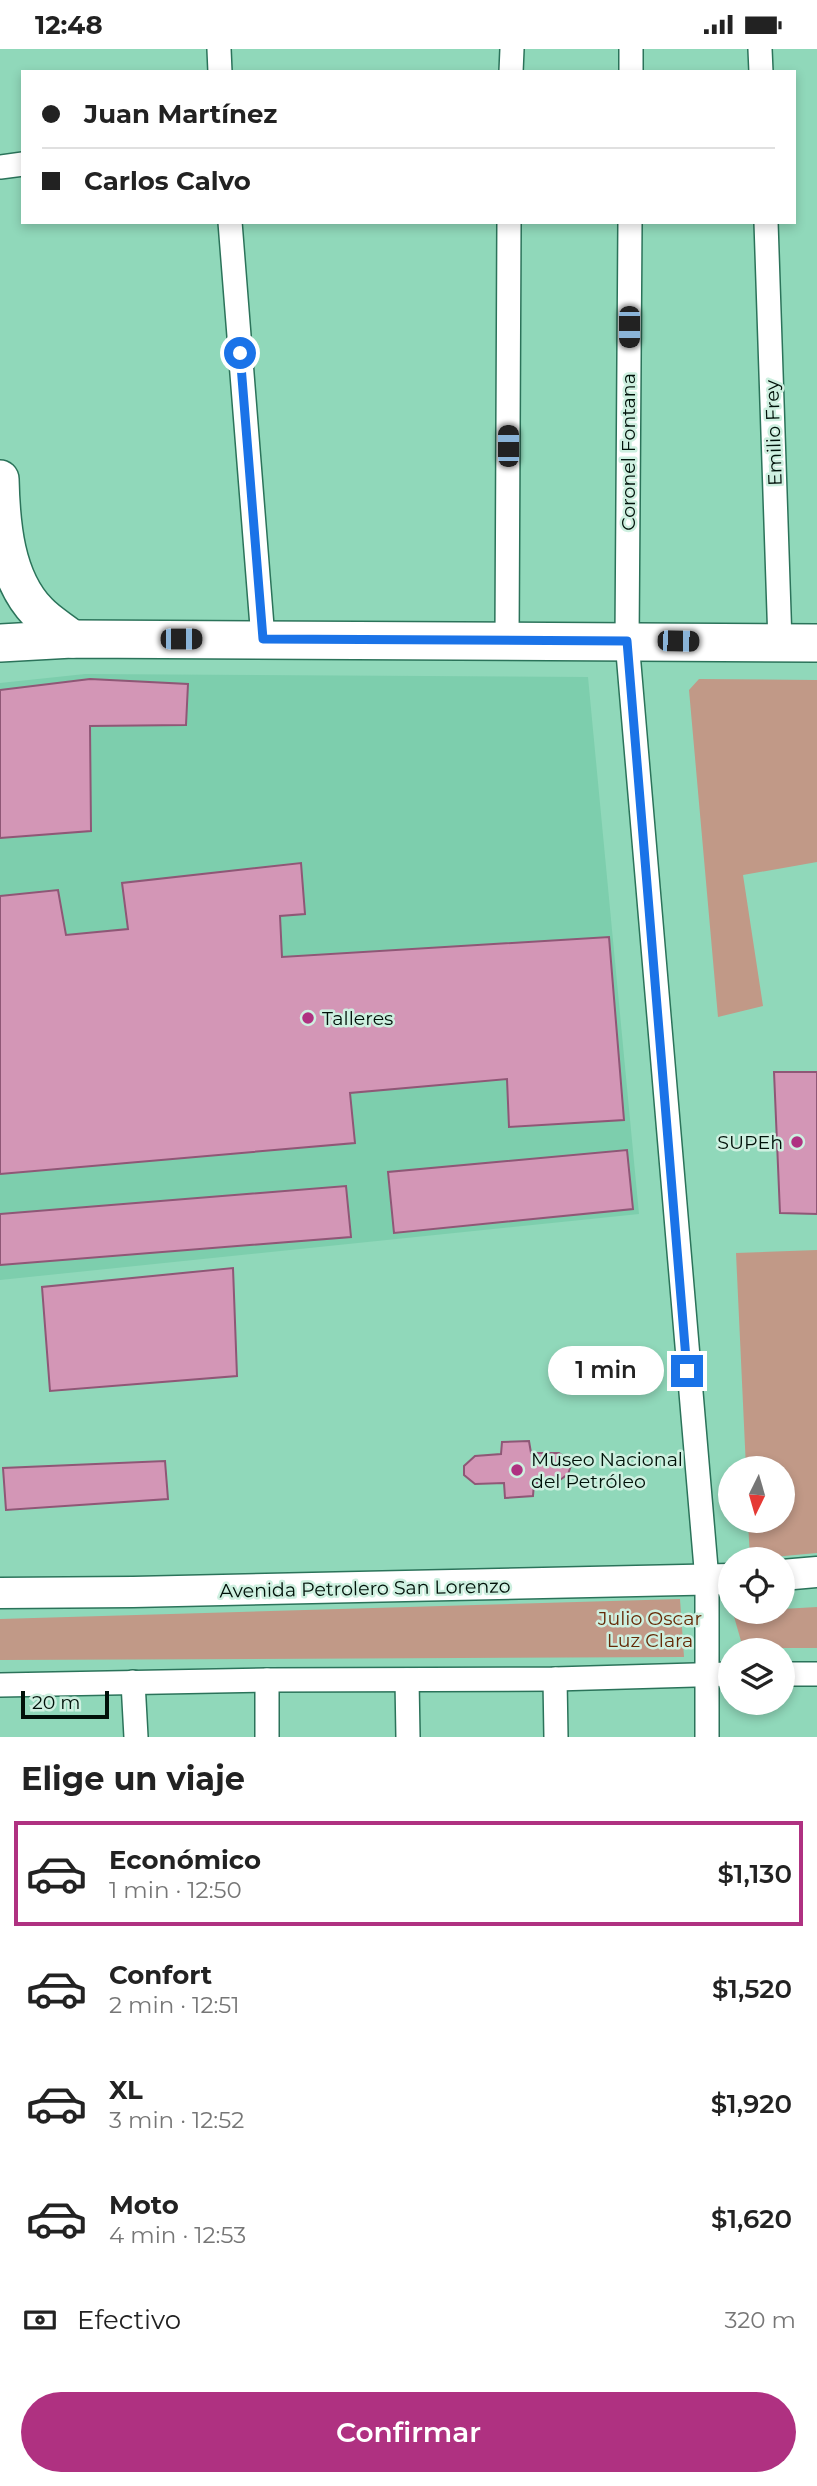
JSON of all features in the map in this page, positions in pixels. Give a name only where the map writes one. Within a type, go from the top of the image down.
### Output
[{"type":"main road","points":[[0,478],[0,521],[16,579],[37,611],[72,639]]},
{"type":"main road","points":[[0,643],[72,639],[263,639],[817,643]]},
{"type":"street","points":[[219,49],[220,70]]},
{"type":"street","points":[[511,70],[512,49]]},
{"type":"street","points":[[631,49],[631,70]]},
{"type":"street","points":[[760,49],[761,70]]},
{"type":"street","points":[[0,167],[21,164]]},
{"type":"street","points":[[230,224],[263,639]]},
{"type":"street","points":[[507,641],[509,224]]},
{"type":"street","name":"Coronel Fontana","points":[[630,224],[627,641],[718,1580],[705,1674],[707,1737]]},
{"type":"street","name":"Emilio Frey","points":[[766,224],[780,643]]},
{"type":"street","points":[[795,1574],[817,1572]]},
{"type":"street","name":"Avenida Petrolero San Lorenzo","points":[[0,1593],[718,1580]]},
{"type":"street","points":[[0,1685],[267,1680],[555,1679],[718,1674]]},
{"type":"street","points":[[795,1674],[817,1674]]},
{"type":"street","points":[[555,1679],[556,1737]]},
{"type":"street","points":[[267,1680],[267,1737]]},
{"type":"street","points":[[407,1680],[408,1737]]},
{"type":"street","points":[[133,1682],[136,1737]]},
{"type":"shaded area","points":[[85,674],[588,677],[639,1214],[0,1280],[0,683]]},
{"type":"green space","points":[[699,679],[817,680],[817,862],[743,875],[763,1006],[718,1017],[689,690]]},
{"type":"green space","points":[[817,1250],[817,1553],[795,1555],[795,1547],[749,1547],[749,1533],[795,1533],[795,1456],[745,1456],[736,1253]]},
{"type":"green space","name":"Julio Oscar Luz Clara","points":[[680,1599],[684,1657],[0,1660],[0,1619]]},
{"type":"green space","points":[[817,1607],[817,1648],[795,1648],[795,1638],[740,1638],[736,1624],[795,1624],[795,1608]]},
{"type":"building","points":[[90,679],[188,684],[186,725],[90,726],[91,831],[0,838],[0,690]]},
{"type":"building","name":"Talleres","points":[[301,863],[305,914],[280,916],[282,957],[609,937],[624,1120],[509,1127],[507,1079],[350,1093],[355,1143],[0,1174],[0,896],[58,890],[66,935],[128,929],[122,883]]},
{"type":"building","name":"SUPEh","points":[[774,1072],[817,1072],[817,1214],[780,1213]]},
{"type":"building","points":[[627,1150],[633,1209],[394,1233],[388,1172]]},
{"type":"building","points":[[346,1186],[351,1237],[0,1265],[0,1214]]},
{"type":"building","points":[[233,1268],[237,1376],[50,1391],[42,1287]]},
{"type":"building","name":"Museo Nacional del Petróleo","points":[[529,1441],[531,1453],[559,1453],[572,1463],[568,1474],[556,1483],[534,1483],[533,1496],[505,1498],[504,1483],[475,1484],[464,1475],[464,1466],[475,1456],[501,1454],[502,1442]]},
{"type":"building","points":[[165,1461],[168,1499],[6,1510],[3,1468]]},
{"type":"place","name":"Talleres","points":[[308,1018]]},
{"type":"place","name":"SUPEh","points":[[797,1142]]},
{"type":"place","name":"Museo Nacional del Petróleo","points":[[517,1470]]},
{"type":"route","points":[[240,353],[263,639],[627,641],[687,1371]]}]
